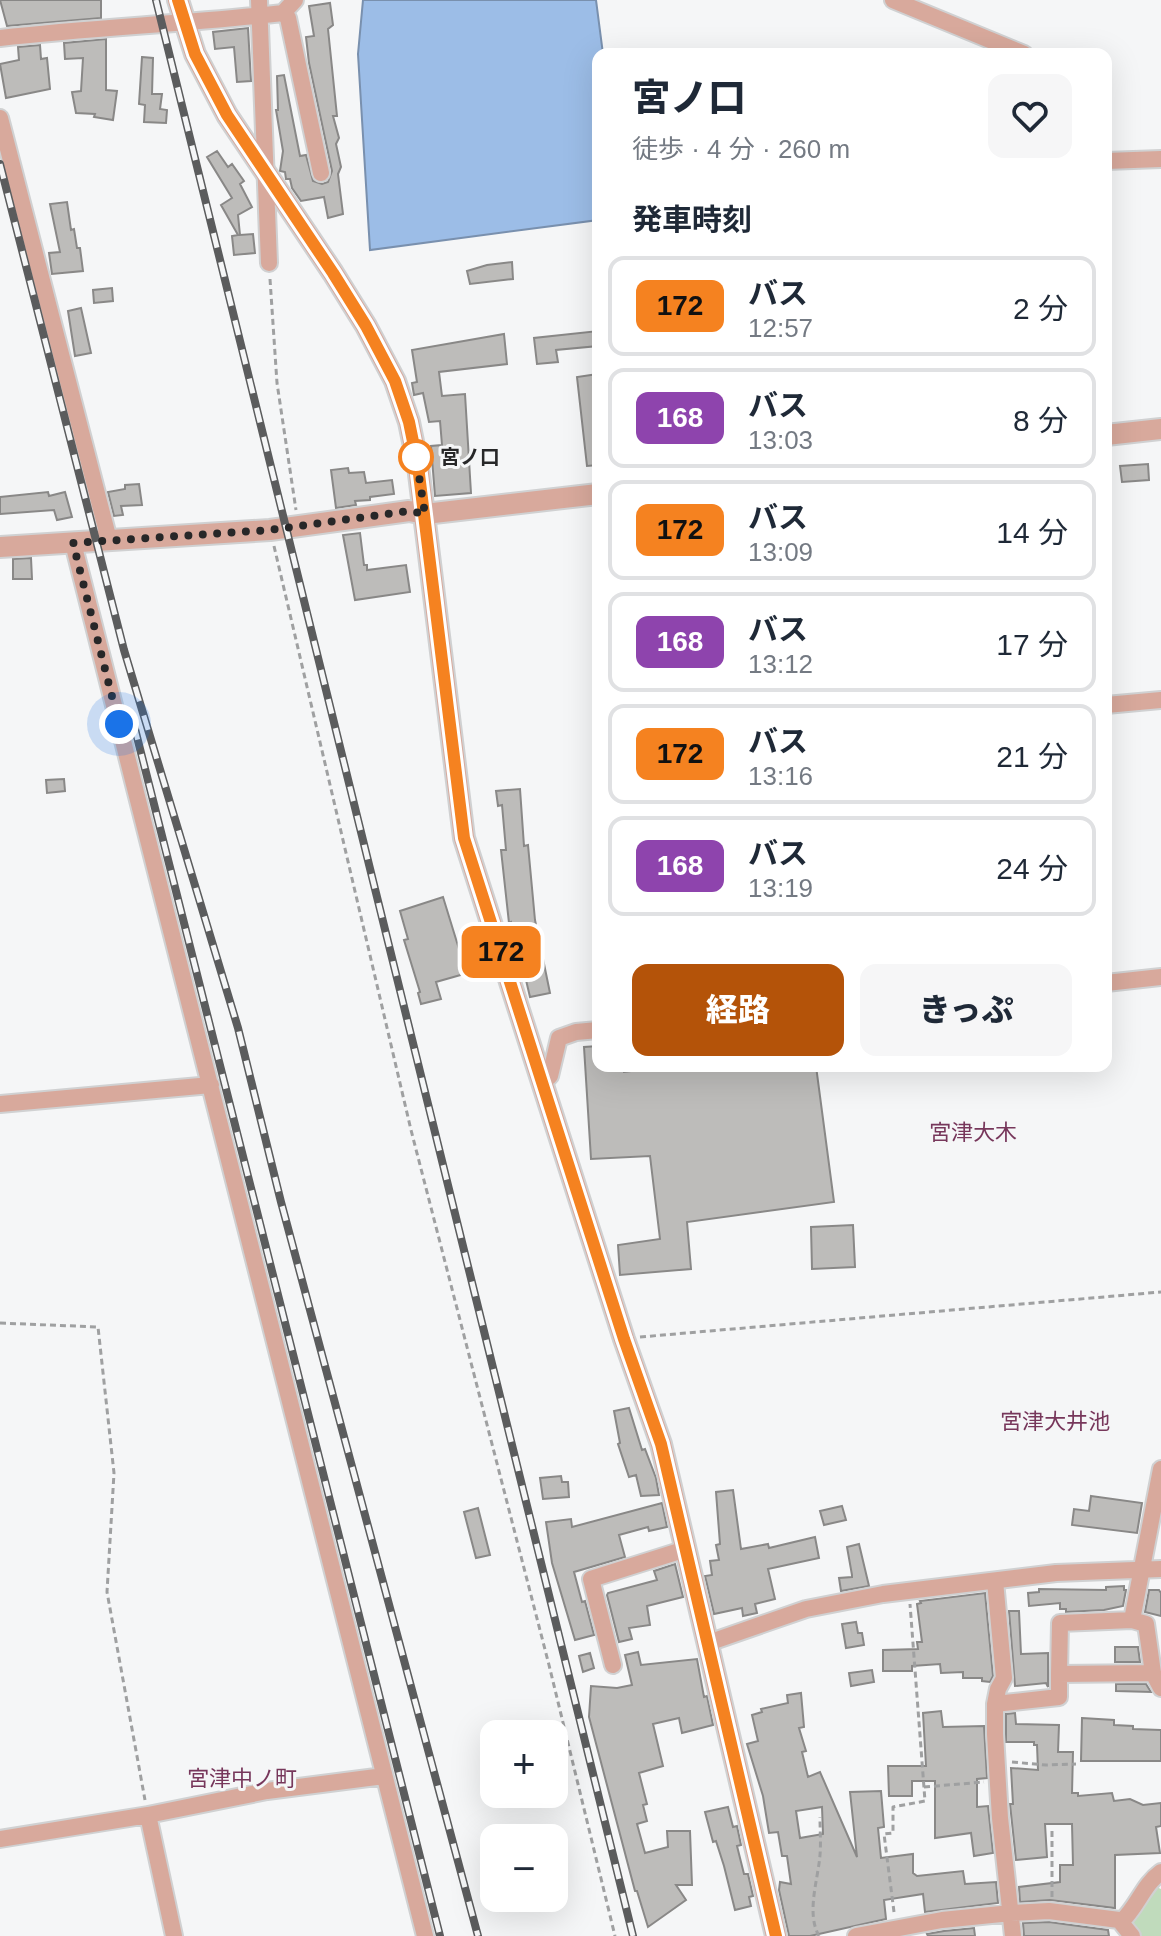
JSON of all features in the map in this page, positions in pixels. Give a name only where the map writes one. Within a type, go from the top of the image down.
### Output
[{"type":"street","points":[[178,0],[195,54],[227,115],[366,326],[395,381],[409,422],[425,514],[464,838],[624,1339],[661,1444],[776,1936]]},
{"type":"street","points":[[283,13],[295,0]]},
{"type":"street","points":[[893,0],[1009,48]]},
{"type":"street","points":[[260,8],[269,263]]},
{"type":"street","points":[[0,38],[73,29],[184,23],[260,8],[283,13],[288,18],[321,173]]},
{"type":"street","points":[[0,118],[109,540]]},
{"type":"street","points":[[1112,161],[1161,159]]},
{"type":"street","points":[[1112,434],[1161,429]]},
{"type":"street","points":[[0,547],[270,530],[409,511],[425,514],[592,495]]},
{"type":"street","points":[[73,543],[425,1936]]},
{"type":"street","points":[[1112,704],[1161,700]]},
{"type":"street","points":[[1112,982],[1161,977]]},
{"type":"street","points":[[542,1082],[550,1076],[559,1038],[592,1031]]},
{"type":"street","points":[[0,1104],[211,1085]]},
{"type":"street","points":[[1132,1620],[1161,1469]]},
{"type":"street","points":[[613,1665],[591,1579],[686,1549]]},
{"type":"street","points":[[708,1643],[806,1609],[908,1592],[1056,1573],[1161,1569]]},
{"type":"street","points":[[995,1581],[1004,1678],[995,1704],[997,1762],[1013,1936]]},
{"type":"street","points":[[995,1704],[1059,1697],[1059,1674],[1060,1623],[1132,1620],[1146,1624],[1157,1681],[1059,1674]]},
{"type":"street","points":[[0,1839],[148,1815],[267,1791],[384,1776]]},
{"type":"street","points":[[148,1815],[174,1936]]},
{"type":"street","points":[[1121,1922],[1132,1912],[1147,1883],[1161,1872]]},
{"type":"street","points":[[856,1936],[897,1927],[1049,1911],[1121,1922],[1132,1936]]},
{"type":"path","points":[[269,263],[277,383],[298,525]]},
{"type":"path","points":[[270,530],[411,1130],[549,1665],[615,1936]]},
{"type":"path","points":[[624,1339],[1161,1292]]},
{"type":"path","points":[[0,1323],[98,1327],[114,1473],[107,1592],[148,1815]]},
{"type":"path","points":[[897,1927],[884,1834],[893,1833],[893,1807],[925,1801],[908,1592]]},
{"type":"path","points":[[997,1762],[1076,1764]]},
{"type":"path","points":[[924,1787],[998,1781]]},
{"type":"path","points":[[819,1936],[814,1927],[820,1817]]},
{"type":"path","points":[[1049,1911],[1053,1890],[1052,1831]]},
{"type":"green space","points":[[1147,1883],[1161,1889],[1161,1936],[1125,1936]]},
{"type":"water","points":[[363,0],[596,0],[602,48],[592,48],[592,221],[370,250],[358,54]]},
{"type":"building","points":[[0,0],[101,0],[101,18],[7,26]]},
{"type":"building","points":[[330,3],[333,25],[328,29],[337,116],[333,116],[339,138],[336,144],[341,167],[338,174],[343,214],[328,218],[324,197],[301,201],[290,179],[286,179],[285,172],[280,171],[283,151],[276,110],[277,76],[284,75],[300,156],[306,155],[313,181],[328,182],[332,171],[306,37],[314,36],[309,6]]},
{"type":"building","points":[[248,28],[251,81],[237,82],[234,47],[215,49],[213,32]]},
{"type":"building","points":[[106,39],[106,90],[117,91],[113,120],[94,117],[95,114],[76,113],[72,92],[81,91],[83,58],[65,59],[64,43]]},
{"type":"building","points":[[40,45],[41,59],[47,58],[50,89],[6,98],[0,64],[19,60],[18,47]]},
{"type":"building","points":[[142,57],[153,58],[152,94],[162,94],[160,109],[167,110],[166,123],[144,122],[145,105],[139,104]]},
{"type":"building","points":[[217,151],[228,167],[232,164],[244,181],[240,184],[252,207],[238,215],[240,235],[253,234],[255,253],[234,255],[232,236],[238,235],[221,205],[232,198],[207,157]]},
{"type":"building","points":[[67,202],[71,230],[74,229],[77,248],[80,248],[83,271],[52,274],[49,253],[60,252],[50,204]]},
{"type":"building","points":[[512,262],[513,279],[470,284],[467,271]]},
{"type":"building","points":[[112,288],[113,301],[94,303],[93,290]]},
{"type":"building","points":[[81,308],[91,353],[75,356],[68,311]]},
{"type":"building","points":[[592,332],[592,347],[556,350],[558,362],[537,364],[534,338]]},
{"type":"building","points":[[504,334],[507,364],[439,372],[442,396],[465,394],[471,493],[435,496],[431,446],[442,445],[440,421],[429,422],[423,393],[414,395],[412,383],[417,382],[412,350]]},
{"type":"building","points":[[592,375],[592,466],[587,466],[577,377]]},
{"type":"building","points":[[1148,464],[1149,480],[1122,482],[1120,466]]},
{"type":"building","points":[[348,468],[349,473],[364,472],[366,483],[392,480],[394,494],[370,497],[370,500],[355,501],[356,505],[336,508],[331,470]]},
{"type":"building","points":[[139,484],[142,505],[121,506],[123,515],[114,516],[108,492],[125,489],[125,485]]},
{"type":"building","points":[[48,492],[49,496],[65,492],[72,517],[57,520],[54,510],[0,514],[0,497]]},
{"type":"building","points":[[360,533],[367,570],[406,565],[410,592],[355,600],[343,535]]},
{"type":"building","points":[[31,558],[32,579],[13,579],[13,559]]},
{"type":"building","points":[[64,779],[65,791],[47,793],[46,780]]},
{"type":"building","points":[[520,789],[524,846],[528,845],[535,920],[550,993],[530,997],[509,923],[501,850],[506,850],[502,805],[498,806],[496,791]]},
{"type":"building","points":[[443,897],[464,974],[436,982],[441,999],[421,1004],[404,940],[408,939],[400,911]]},
{"type":"building","points":[[592,1046],[592,1072],[817,1072],[834,1202],[687,1222],[691,1269],[620,1275],[618,1245],[660,1239],[650,1156],[591,1159],[584,1047]]},
{"type":"building","points":[[853,1225],[855,1267],[812,1269],[811,1227]]},
{"type":"building","points":[[629,1408],[642,1450],[645,1449],[656,1478],[659,1495],[641,1496],[636,1475],[629,1477],[618,1444],[614,1411]]},
{"type":"building","points":[[561,1476],[562,1482],[568,1482],[569,1497],[543,1499],[540,1478]]},
{"type":"building","points":[[733,1490],[741,1549],[768,1544],[769,1548],[815,1537],[819,1558],[768,1569],[775,1599],[755,1604],[757,1613],[743,1616],[742,1608],[714,1614],[705,1576],[712,1575],[710,1561],[719,1560],[716,1492]]},
{"type":"building","points":[[1091,1496],[1142,1503],[1137,1533],[1072,1525],[1074,1509],[1089,1511]]},
{"type":"building","points":[[662,1503],[667,1527],[649,1531],[648,1527],[619,1535],[625,1557],[574,1572],[594,1635],[575,1640],[552,1563],[546,1522],[571,1519],[572,1527]]},
{"type":"building","points":[[842,1506],[846,1520],[824,1525],[820,1511]]},
{"type":"building","points":[[478,1508],[490,1555],[476,1558],[464,1512]]},
{"type":"building","points":[[859,1544],[869,1586],[841,1591],[839,1578],[852,1577],[847,1547]]},
{"type":"building","points":[[675,1564],[683,1597],[647,1606],[650,1625],[629,1628],[632,1639],[619,1642],[608,1593],[657,1580],[654,1571]]},
{"type":"building","points":[[1124,1586],[1123,1606],[1104,1610],[1066,1612],[1066,1609],[1060,1609],[1060,1603],[1029,1606],[1028,1593],[1039,1592],[1039,1589],[1106,1590],[1106,1587]]},
{"type":"building","points":[[1149,1590],[1159,1590],[1161,1593],[1161,1616],[1145,1612]]},
{"type":"building","points":[[985,1593],[993,1676],[990,1682],[982,1681],[982,1678],[963,1678],[963,1672],[941,1673],[940,1664],[912,1666],[912,1671],[883,1671],[883,1650],[918,1649],[917,1642],[922,1642],[917,1604],[920,1601]]},
{"type":"building","points":[[1009,1611],[1019,1611],[1021,1654],[1048,1653],[1048,1687],[1046,1683],[1015,1686]]},
{"type":"building","points":[[856,1622],[864,1645],[846,1648],[842,1624]]},
{"type":"building","points":[[1115,1647],[1138,1647],[1140,1662],[1115,1662]]},
{"type":"building","points":[[638,1652],[641,1665],[697,1659],[713,1725],[682,1733],[679,1718],[653,1724],[663,1766],[639,1773],[647,1804],[643,1805],[647,1821],[637,1824],[645,1853],[668,1847],[667,1831],[690,1831],[692,1885],[676,1885],[686,1900],[648,1927],[635,1891],[589,1717],[591,1686],[617,1688],[632,1685],[625,1655]]},
{"type":"building","points":[[590,1653],[594,1668],[583,1672],[579,1656]]},
{"type":"building","points":[[872,1670],[874,1682],[851,1686],[849,1673]]},
{"type":"building","points":[[1116,1684],[1146,1684],[1151,1692],[1116,1691]]},
{"type":"building","points":[[801,1693],[804,1727],[799,1728],[806,1751],[802,1752],[808,1777],[820,1772],[857,1857],[850,1792],[881,1791],[884,1827],[878,1828],[881,1858],[913,1854],[913,1873],[917,1876],[963,1871],[965,1884],[996,1882],[998,1903],[925,1912],[923,1894],[884,1900],[886,1919],[810,1936],[789,1936],[779,1890],[780,1882],[791,1884],[787,1856],[782,1856],[778,1832],[769,1833],[763,1796],[747,1744],[758,1741],[752,1715],[762,1712],[761,1709],[788,1703],[787,1695]],"holes":[[[822,1807],[823,1834],[800,1838],[796,1811]]]},
{"type":"building","points":[[941,1711],[943,1727],[984,1726],[987,1778],[977,1779],[977,1807],[988,1806],[993,1853],[974,1856],[971,1833],[935,1838],[935,1781],[912,1781],[912,1796],[889,1796],[888,1766],[926,1766],[923,1713]]},
{"type":"building","points":[[1015,1713],[1016,1724],[1059,1725],[1058,1752],[1073,1752],[1072,1793],[1078,1793],[1078,1796],[1112,1793],[1114,1801],[1130,1799],[1143,1805],[1161,1803],[1161,1826],[1156,1827],[1160,1853],[1115,1855],[1115,1908],[1050,1900],[1020,1902],[1019,1887],[1060,1882],[1060,1865],[1073,1865],[1072,1824],[1045,1824],[1047,1857],[1016,1860],[1010,1804],[1013,1804],[1011,1768],[1038,1770],[1037,1745],[1034,1742],[1006,1742],[1006,1714]]},
{"type":"building","points":[[1082,1718],[1114,1720],[1114,1725],[1133,1726],[1133,1729],[1161,1730],[1161,1761],[1081,1761]]},
{"type":"building","points":[[728,1807],[733,1827],[737,1826],[741,1845],[737,1846],[753,1896],[749,1897],[751,1906],[735,1910],[705,1812]]},
{"type":"building","points":[[1049,1922],[1108,1930],[1109,1936],[1024,1936],[1023,1923]]},
{"type":"building","points":[[974,1928],[975,1936],[927,1934],[944,1931]]},
{"type":"railway","points":[[156,0],[633,1936]]},
{"type":"railway","points":[[0,164],[124,650],[238,1028],[281,1202],[478,1936]]},
{"type":"railway","points":[[134,725],[440,1936]]},
{"type":"bus line","name":"172","points":[[178,0],[195,54],[227,115],[366,326],[395,381],[409,422],[418,466],[464,838],[624,1339],[661,1444],[776,1936]]},
{"type":"place","name":"宮ノ口","points":[[416,457]]},
{"type":"district","name":"宮津大木","points":[[973,1132]]},
{"type":"district","name":"宮津大井池","points":[[1055,1421]]},
{"type":"district","name":"宮津中ノ町","points":[[242,1778]]},
{"type":"route","points":[[119,724],[73,543],[270,530],[409,511],[425,514],[416,457]]}]
